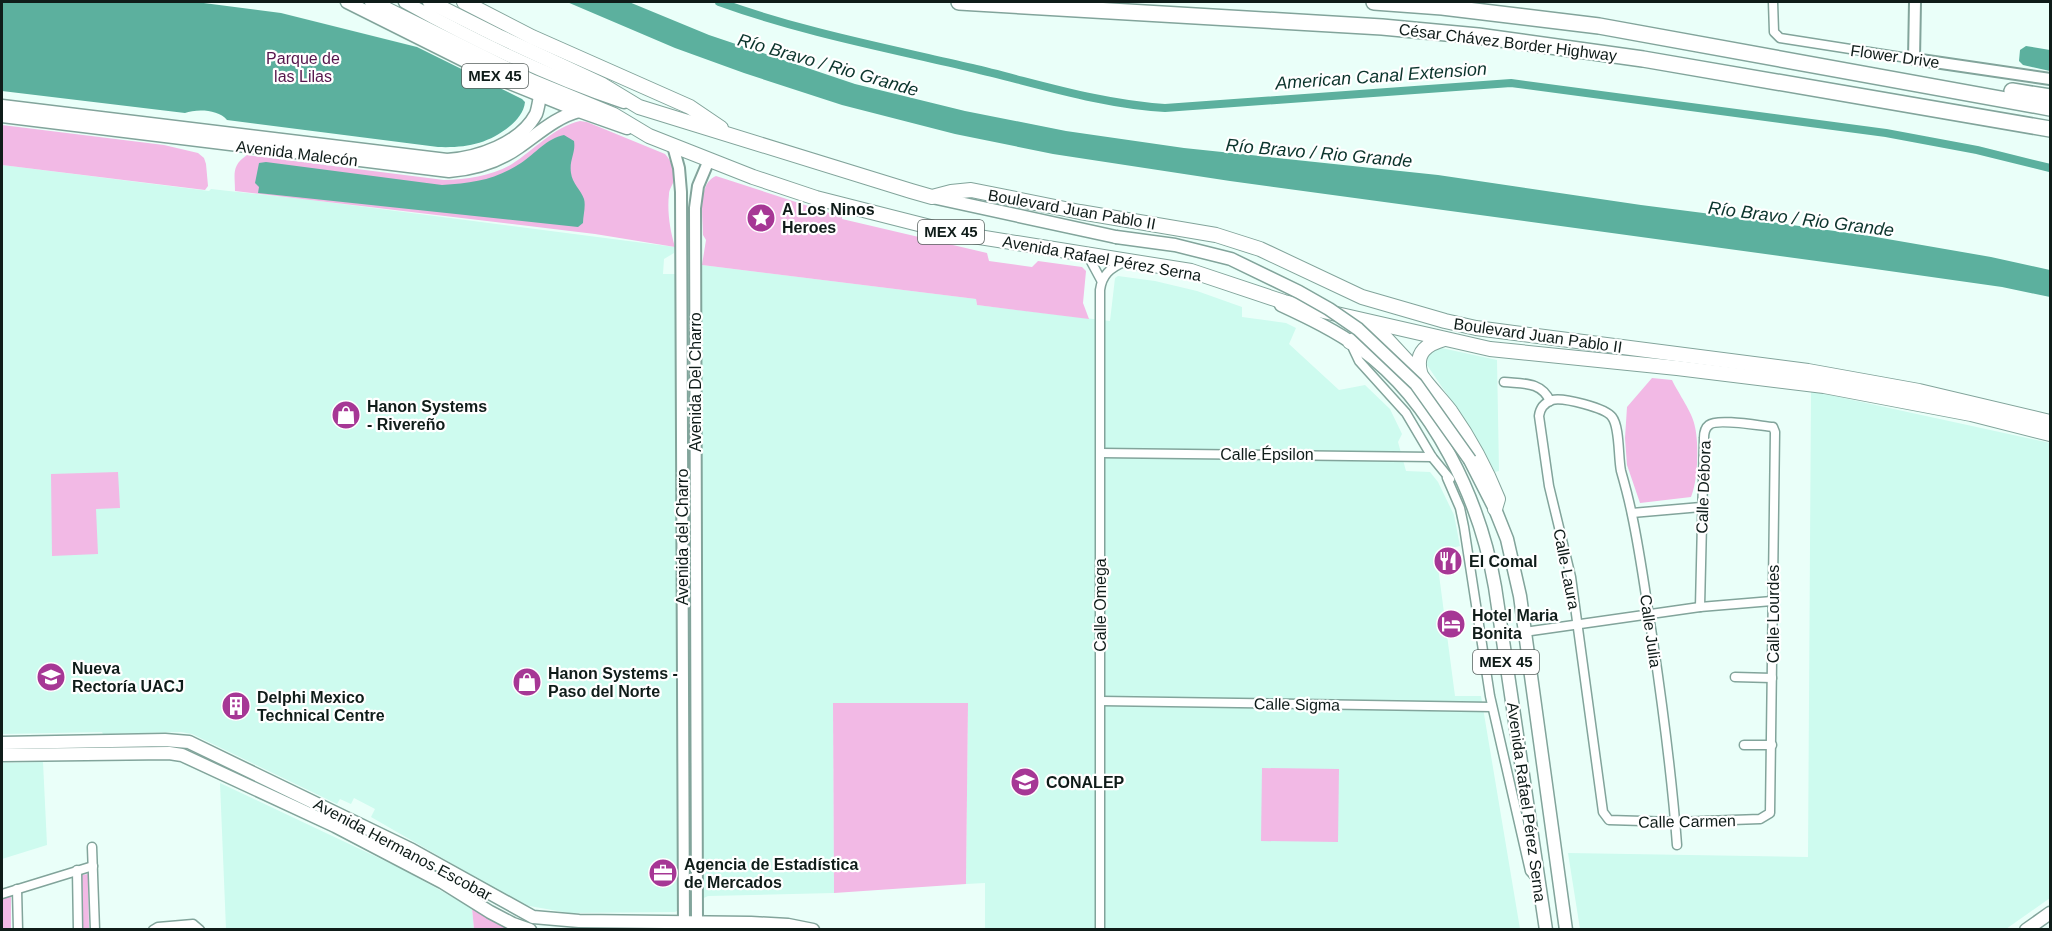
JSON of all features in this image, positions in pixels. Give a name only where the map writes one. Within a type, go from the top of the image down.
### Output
[{"type":"highway","name":"Avenida Rafael Pérez Serna","points":[[372,2],[531,81],[614,115],[649,136],[816,198],[895,219],[985,238],[1191,271],[1261,296]]},
{"type":"highway","points":[[430,2],[601,84],[639,107]]},
{"type":"highway","points":[[464,2],[532,37],[690,107],[735,137]]},
{"type":"highway","name":"César Chávez Border Highway","points":[[959,2],[1382,27],[1478,36],[1642,59],[2050,129]]},
{"type":"highway","name":"César Chávez Border Highway","points":[[1374,2],[1442,7],[1599,26],[2050,108]]},
{"type":"highway","points":[[1942,87],[2008,90],[2050,96]]},
{"type":"highway","name":"MEX 45","points":[[639,107],[863,178],[932,196]]},
{"type":"highway","points":[[1922,107],[2050,139]]},
{"type":"highway","name":"Boulevard Juan Pablo II","points":[[932,196],[971,190],[1080,212],[1216,235],[1260,249],[1362,297],[1476,328],[1808,371],[1950,398],[2050,422]]},
{"type":"highway","name":"Boulevard Juan Pablo II","points":[[1261,296],[1490,349],[1700,370],[1824,386],[1971,414],[2050,434]]},
{"type":"highway","points":[[1350,342],[1372,331],[1381,333],[1420,375],[1453,414],[1481,461],[1498,499],[1495,509]]},
{"type":"highway","points":[[1420,375],[1419,359],[1423,349],[1430,343],[1445,338]]},
{"type":"main road","name":"MEX 45","points":[[347,2],[470,64],[540,96],[649,136]]},
{"type":"main road","name":"MEX 45","points":[[405,2],[545,73],[639,107]]},
{"type":"main road","name":"Avenida Malecón","points":[[2,106],[447,160],[473,157],[509,141],[536,114],[540,96]]},
{"type":"main road","name":"Avenida Malecón","points":[[2,116],[449,171],[498,160],[563,116],[579,111]]},
{"type":"main road","name":"Avenida Rafael Pérez Serna","points":[[932,196],[1116,237],[1175,245],[1231,259],[1329,309],[1358,329],[1416,384],[1470,460],[1495,509],[1513,560],[1566,930]]},
{"type":"main road","name":"Avenida Rafael Pérez Serna","points":[[1261,296],[1318,322],[1350,342],[1384,369],[1428,419],[1447,451],[1468,495],[1484,536],[1495,586],[1546,930]]},
{"type":"main road","name":"Avenida Hermanos Escobar","points":[[3,750],[63,749],[67,747],[68,741],[179,740],[189,742],[402,845],[533,917],[631,926],[770,924],[813,930]]},
{"type":"main road","points":[[169,753],[175,747],[188,748],[240,773],[255,774]]},
{"type":"main road","name":"Avenida Hermanos Escobar","points":[[3,750],[169,753],[192,759],[317,818],[442,882],[490,912],[530,930]]},
{"type":"main road","points":[[2026,930],[2050,913]]},
{"type":"street","name":"Flower Drive","points":[[1773,2],[1774,32],[1780,38],[2050,79]]},
{"type":"street","points":[[1914,59],[1915,2]]},
{"type":"street","name":"Avenida del Charro","points":[[674,146],[681,186],[684,926]]},
{"type":"street","name":"Avenida Del Charro","points":[[696,926],[695,208],[698,186],[709,160]]},
{"type":"street","points":[[1086,254],[1101,280],[1112,268],[1130,260]]},
{"type":"street","name":"Calle Omega","points":[[1100,930],[1101,280]]},
{"type":"street","points":[[1350,342],[1359,361],[1406,413],[1447,478],[1460,508],[1492,706],[1530,871],[1538,880]]},
{"type":"street","points":[[1504,382],[1539,386],[1546,392],[1550,401]]},
{"type":"street","name":"Calle Julia","points":[[1550,401],[1558,399],[1606,411],[1614,419],[1649,615],[1672,772],[1677,845]]},
{"type":"street","name":"Calle Laura","points":[[1550,401],[1542,406],[1539,412],[1541,436],[1549,486],[1571,577],[1603,812]]},
{"type":"street","name":"Calle Débora","points":[[1700,608],[1701,507],[1706,427],[1719,422],[1764,426]]},
{"type":"street","name":"Calle Lourdes","points":[[1764,426],[1773,427],[1775,432],[1772,810]]},
{"type":"street","name":"Calle Épsilon","points":[[1101,453],[1432,457]]},
{"type":"street","points":[[1447,478],[1468,495]]},
{"type":"street","points":[[1632,513],[1701,507]]},
{"type":"street","points":[[1524,632],[1700,608],[1772,601]]},
{"type":"street","points":[[1735,677],[1772,678]]},
{"type":"street","name":"Calle Sigma","points":[[1101,701],[1492,706]]},
{"type":"street","points":[[1744,746],[1772,745]]},
{"type":"street","name":"Calle Carmen","points":[[1603,812],[1607,819],[1612,821],[1676,822],[1760,819],[1772,810]]},
{"type":"street","points":[[92,847],[95,930]]},
{"type":"street","points":[[2,894],[93,866]]},
{"type":"street","points":[[77,870],[78,930]]},
{"type":"street","points":[[683,870],[697,870]]},
{"type":"street","points":[[17,889],[18,930]]},
{"type":"street","points":[[153,930],[158,927],[193,924],[200,930]]},
{"type":"shaded area","name":"Parque de las Lilas","points":[[2,2],[196,2],[281,13],[417,47],[525,102],[522,112],[515,121],[493,137],[467,146],[438,147],[227,120],[223,116],[207,111],[185,113],[2,91]]},
{"type":"shaded area","points":[[567,2],[629,2],[709,35],[855,84],[965,111],[1066,131],[1184,148],[1438,175],[1870,236],[1991,257],[2050,270],[2050,297],[2002,287],[1230,181],[1053,154],[955,134],[842,105],[675,48]]},
{"type":"shaded area","points":[[2026,46],[2050,50],[2050,71],[2023,65],[2019,61],[2020,50]]},
{"type":"shaded area","points":[[580,121],[667,156],[674,173],[668,207],[675,247],[595,234],[235,191],[236,167],[247,155],[444,180],[479,176],[512,164],[562,128]]},
{"type":"shaded area","points":[[2,125],[164,145],[198,153],[204,158],[206,164],[208,186],[205,190],[2,165]]},
{"type":"shaded area","points":[[564,135],[574,141],[571,173],[585,202],[583,223],[578,227],[258,193],[259,187],[255,183],[259,163],[266,162],[442,185],[474,182],[511,169],[547,143]]},
{"type":"shaded area","points":[[2,165],[209,191],[211,189],[311,200],[675,247],[674,253],[664,259],[663,274],[701,274],[702,265],[976,299],[977,305],[1110,321],[1115,278],[1118,276],[1155,281],[1197,291],[1242,307],[1242,317],[1286,323],[1296,328],[1289,344],[1339,390],[1365,385],[1390,409],[1402,434],[1398,442],[1406,471],[1430,472],[1438,482],[1454,515],[1460,546],[1436,552],[1455,696],[1481,696],[1520,929],[985,929],[985,883],[966,884],[968,704],[833,703],[834,893],[708,896],[675,912],[569,913],[524,905],[371,817],[375,809],[354,798],[351,804],[340,799],[337,804],[192,734],[181,732],[103,734],[102,732],[2,734]]},
{"type":"shaded area","points":[[716,176],[842,217],[842,219],[987,253],[989,261],[1032,267],[1038,261],[1082,267],[1086,271],[1083,303],[1089,319],[977,305],[976,299],[702,265],[706,240],[703,235],[702,202],[706,186]]},
{"type":"shaded area","points":[[1437,347],[1497,360],[1499,471],[1495,472],[1476,437],[1427,365],[1429,349]]},
{"type":"shaded area","points":[[1652,378],[1672,380],[1695,427],[1697,462],[1691,497],[1640,503],[1627,465],[1625,438],[1627,407]]},
{"type":"shaded area","points":[[1811,391],[2050,443],[2050,898],[2006,929],[1580,929],[1568,853],[1808,857]]},
{"type":"shaded area","points":[[118,472],[120,508],[96,509],[98,554],[52,556],[51,474]]},
{"type":"shaded area","points":[[833,703],[968,703],[966,884],[834,893]]},
{"type":"shaded area","points":[[43,762],[47,845],[2,859],[2,763]]},
{"type":"shaded area","points":[[1262,768],[1339,769],[1338,842],[1261,841]]},
{"type":"shaded area","points":[[220,783],[400,868],[472,908],[474,929],[226,929]]},
{"type":"shaded area","points":[[88,874],[89,929],[83,929],[82,875]]},
{"type":"shaded area","points":[[11,895],[11,929],[2,930],[2,899]]},
{"type":"shaded area","points":[[472,908],[508,929],[474,929]]},
{"type":"waterway","name":"American Canal Extension","points":[[719,2],[750,13],[845,39],[1068,92],[1140,106],[1165,108],[1511,83],[1886,133],[1977,150],[2050,168]]},
{"type":"place","name":"A Los Ninos Heroes","points":[[761,218]]},
{"type":"place","name":"Hanon Systems - Rivereño","points":[[346,415]]},
{"type":"place","name":"El Comal","points":[[1448,561]]},
{"type":"place","name":"Hotel Maria Bonita","points":[[1451,624]]},
{"type":"place","name":"Nueva Rectoría UACJ","points":[[51,677]]},
{"type":"place","name":"Hanon Systems - Paso del Norte","points":[[527,682]]},
{"type":"place","name":"Delphi Mexico Technical Centre","points":[[236,706]]},
{"type":"place","name":"CONALEP","points":[[1025,782]]},
{"type":"place","name":"Agencia de Estadística de Mercados","points":[[663,873]]},
{"type":"water label","name":"Río Bravo / Rio Grande","points":[[828,65]]},
{"type":"water label","name":"Río Bravo / Rio Grande","points":[[1319,153]]},
{"type":"water label","name":"Río Bravo / Rio Grande","points":[[1801,219]]}]
